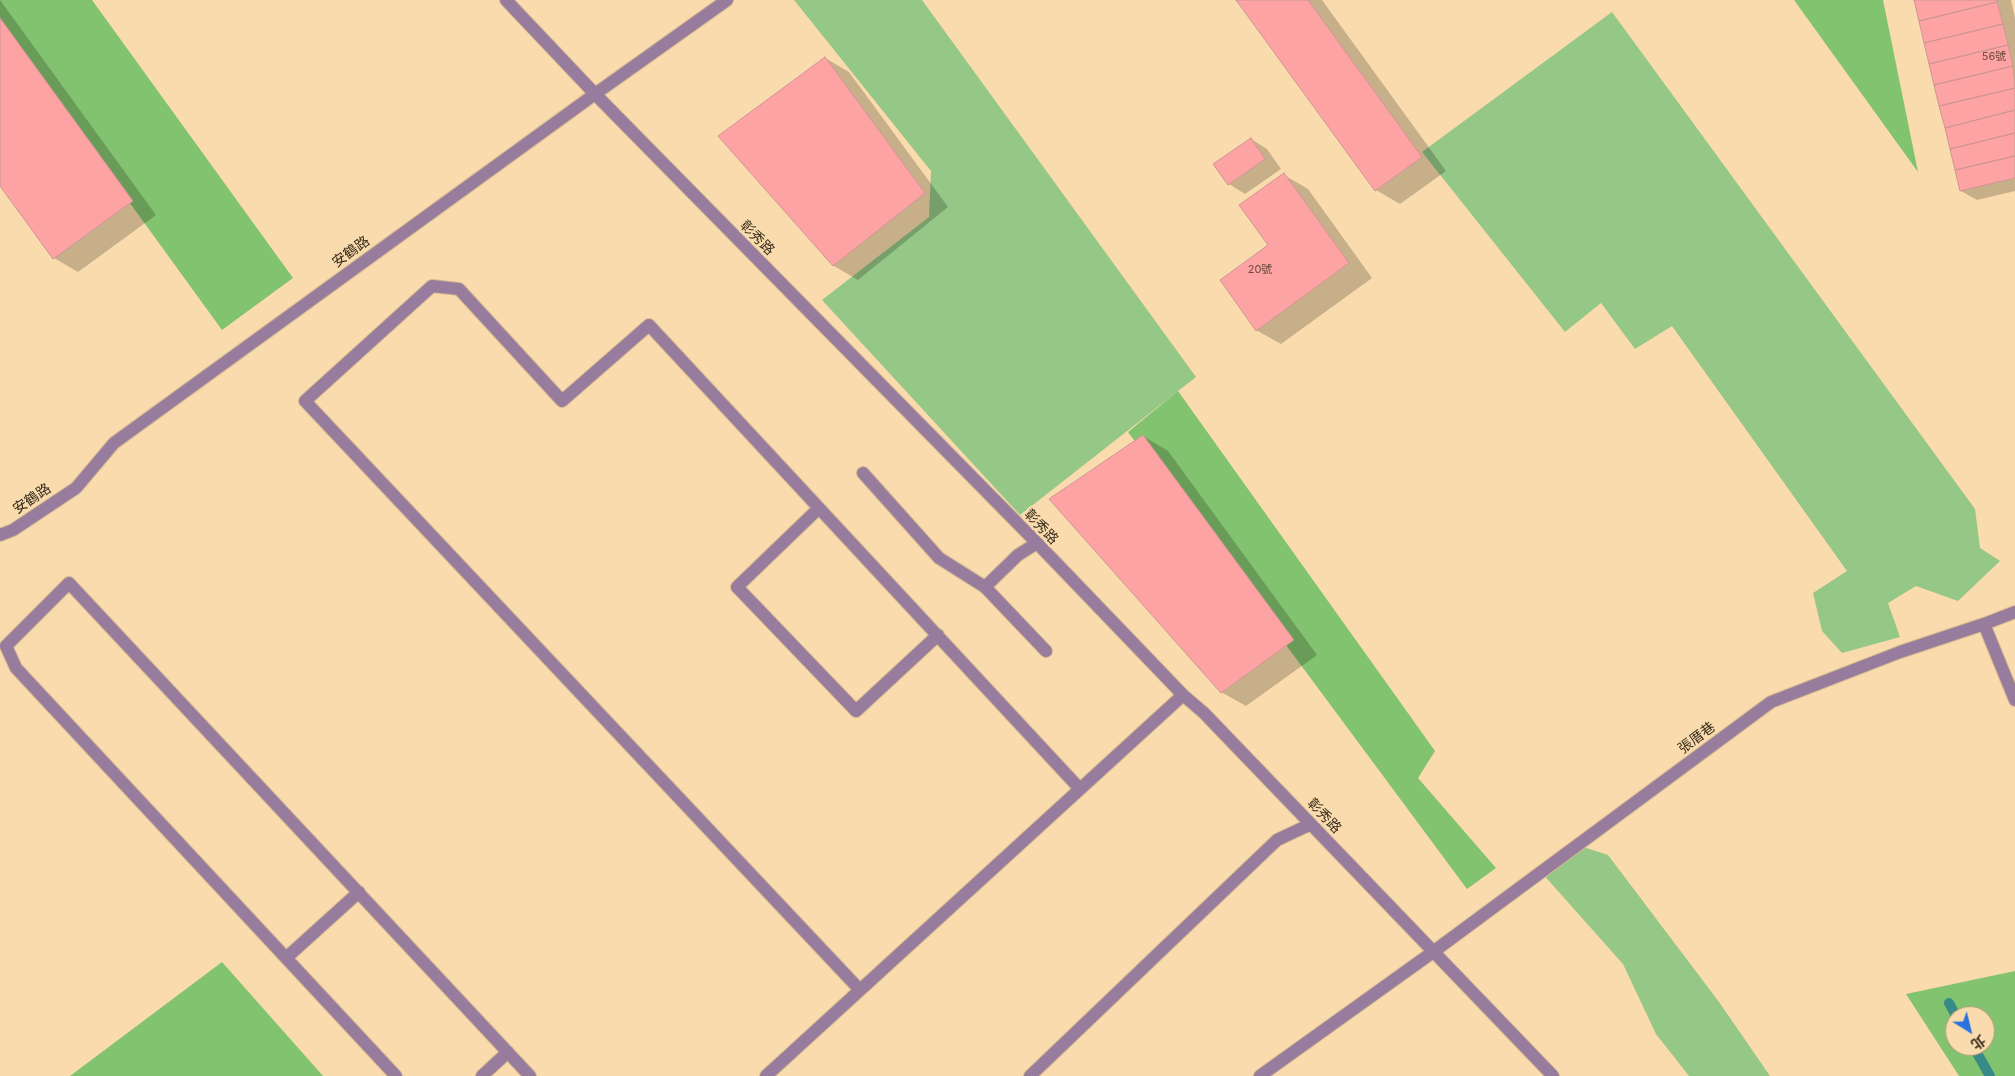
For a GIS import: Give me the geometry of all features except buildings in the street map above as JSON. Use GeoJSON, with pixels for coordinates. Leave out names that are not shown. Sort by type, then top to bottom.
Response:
{"type":"FeatureCollection","features":[{"type":"Feature","properties":{"kind":"street","name":"彰秀路"},"geometry":{"type":"LineString","coordinates":[[506,0],[595,94],[1183,695],[1204,713],[1553,1076]]}},
{"type":"Feature","properties":{"kind":"street","name":"安鶴路"},"geometry":{"type":"LineString","coordinates":[[0,535],[12,530],[76,488],[114,444],[727,0]]}},
{"type":"Feature","properties":{"kind":"street"},"geometry":{"type":"LineString","coordinates":[[860,990],[305,400],[432,286],[459,288],[562,401],[648,325],[1080,788]]}},
{"type":"Feature","properties":{"kind":"street"},"geometry":{"type":"LineString","coordinates":[[863,473],[939,558],[985,587],[1046,650]]}},
{"type":"Feature","properties":{"kind":"street"},"geometry":{"type":"LineString","coordinates":[[819,508],[737,587],[856,711],[938,635]]}},
{"type":"Feature","properties":{"kind":"street"},"geometry":{"type":"LineString","coordinates":[[985,587],[1018,555],[1037,544]]}},
{"type":"Feature","properties":{"kind":"street"},"geometry":{"type":"LineString","coordinates":[[396,1076],[16,668],[6,646],[69,583],[530,1076]]}},
{"type":"Feature","properties":{"kind":"street","name":"張厝巷"},"geometry":{"type":"LineString","coordinates":[[1260,1076],[1433,952],[1771,702],[1900,652],[2015,612]]}},
{"type":"Feature","properties":{"kind":"street"},"geometry":{"type":"LineString","coordinates":[[1984,624],[2015,700]]}},
{"type":"Feature","properties":{"kind":"street"},"geometry":{"type":"LineString","coordinates":[[766,1076],[1183,695]]}},
{"type":"Feature","properties":{"kind":"street"},"geometry":{"type":"LineString","coordinates":[[1030,1076],[1277,840],[1311,824]]}},
{"type":"Feature","properties":{"kind":"street"},"geometry":{"type":"LineString","coordinates":[[286,958],[359,892]]}},
{"type":"Feature","properties":{"kind":"street"},"geometry":{"type":"LineString","coordinates":[[482,1076],[508,1052]]}},
{"type":"Feature","properties":{"kind":"green space"},"geometry":{"type":"Polygon","coordinates":[[[0,0],[92,0],[293,278],[222,330],[0,24],[0,0]]]}},
{"type":"Feature","properties":{"kind":"green space"},"geometry":{"type":"Polygon","coordinates":[[[794,0],[922,0],[1196,377],[1020,515],[822,300],[929,217],[931,171],[794,0]]]}},
{"type":"Feature","properties":{"kind":"green space"},"geometry":{"type":"Polygon","coordinates":[[[1794,0],[1883,0],[1918,172],[1794,0]]]}},
{"type":"Feature","properties":{"kind":"green space"},"geometry":{"type":"Polygon","coordinates":[[[1612,12],[1975,509],[1980,548],[2000,561],[1958,601],[1916,586],[1888,603],[1900,637],[1842,653],[1822,631],[1813,593],[1847,571],[1672,326],[1635,349],[1601,303],[1565,332],[1422,152],[1612,12]]]}},
{"type":"Feature","properties":{"kind":"green space"},"geometry":{"type":"Polygon","coordinates":[[[1178,391],[1435,751],[1418,778],[1496,868],[1467,889],[1128,432],[1178,391]]]}},
{"type":"Feature","properties":{"kind":"green space"},"geometry":{"type":"Polygon","coordinates":[[[1580,846],[1608,855],[1719,1002],[1770,1076],[1689,1076],[1656,1034],[1623,964],[1541,872],[1580,846]]]}},
{"type":"Feature","properties":{"kind":"green space"},"geometry":{"type":"Polygon","coordinates":[[[222,962],[323,1076],[70,1076],[222,962]]]}},
{"type":"Feature","properties":{"kind":"green space"},"geometry":{"type":"Polygon","coordinates":[[[2015,971],[2015,1076],[1959,1076],[1946,1056],[1995,1056],[1995,1006],[1945,1006],[1945,1054],[1906,994],[2015,971]]]}},
{"type":"Feature","properties":{"kind":"waterway"},"geometry":{"type":"LineString","coordinates":[[1979,1056],[1990,1076]]}}]}
